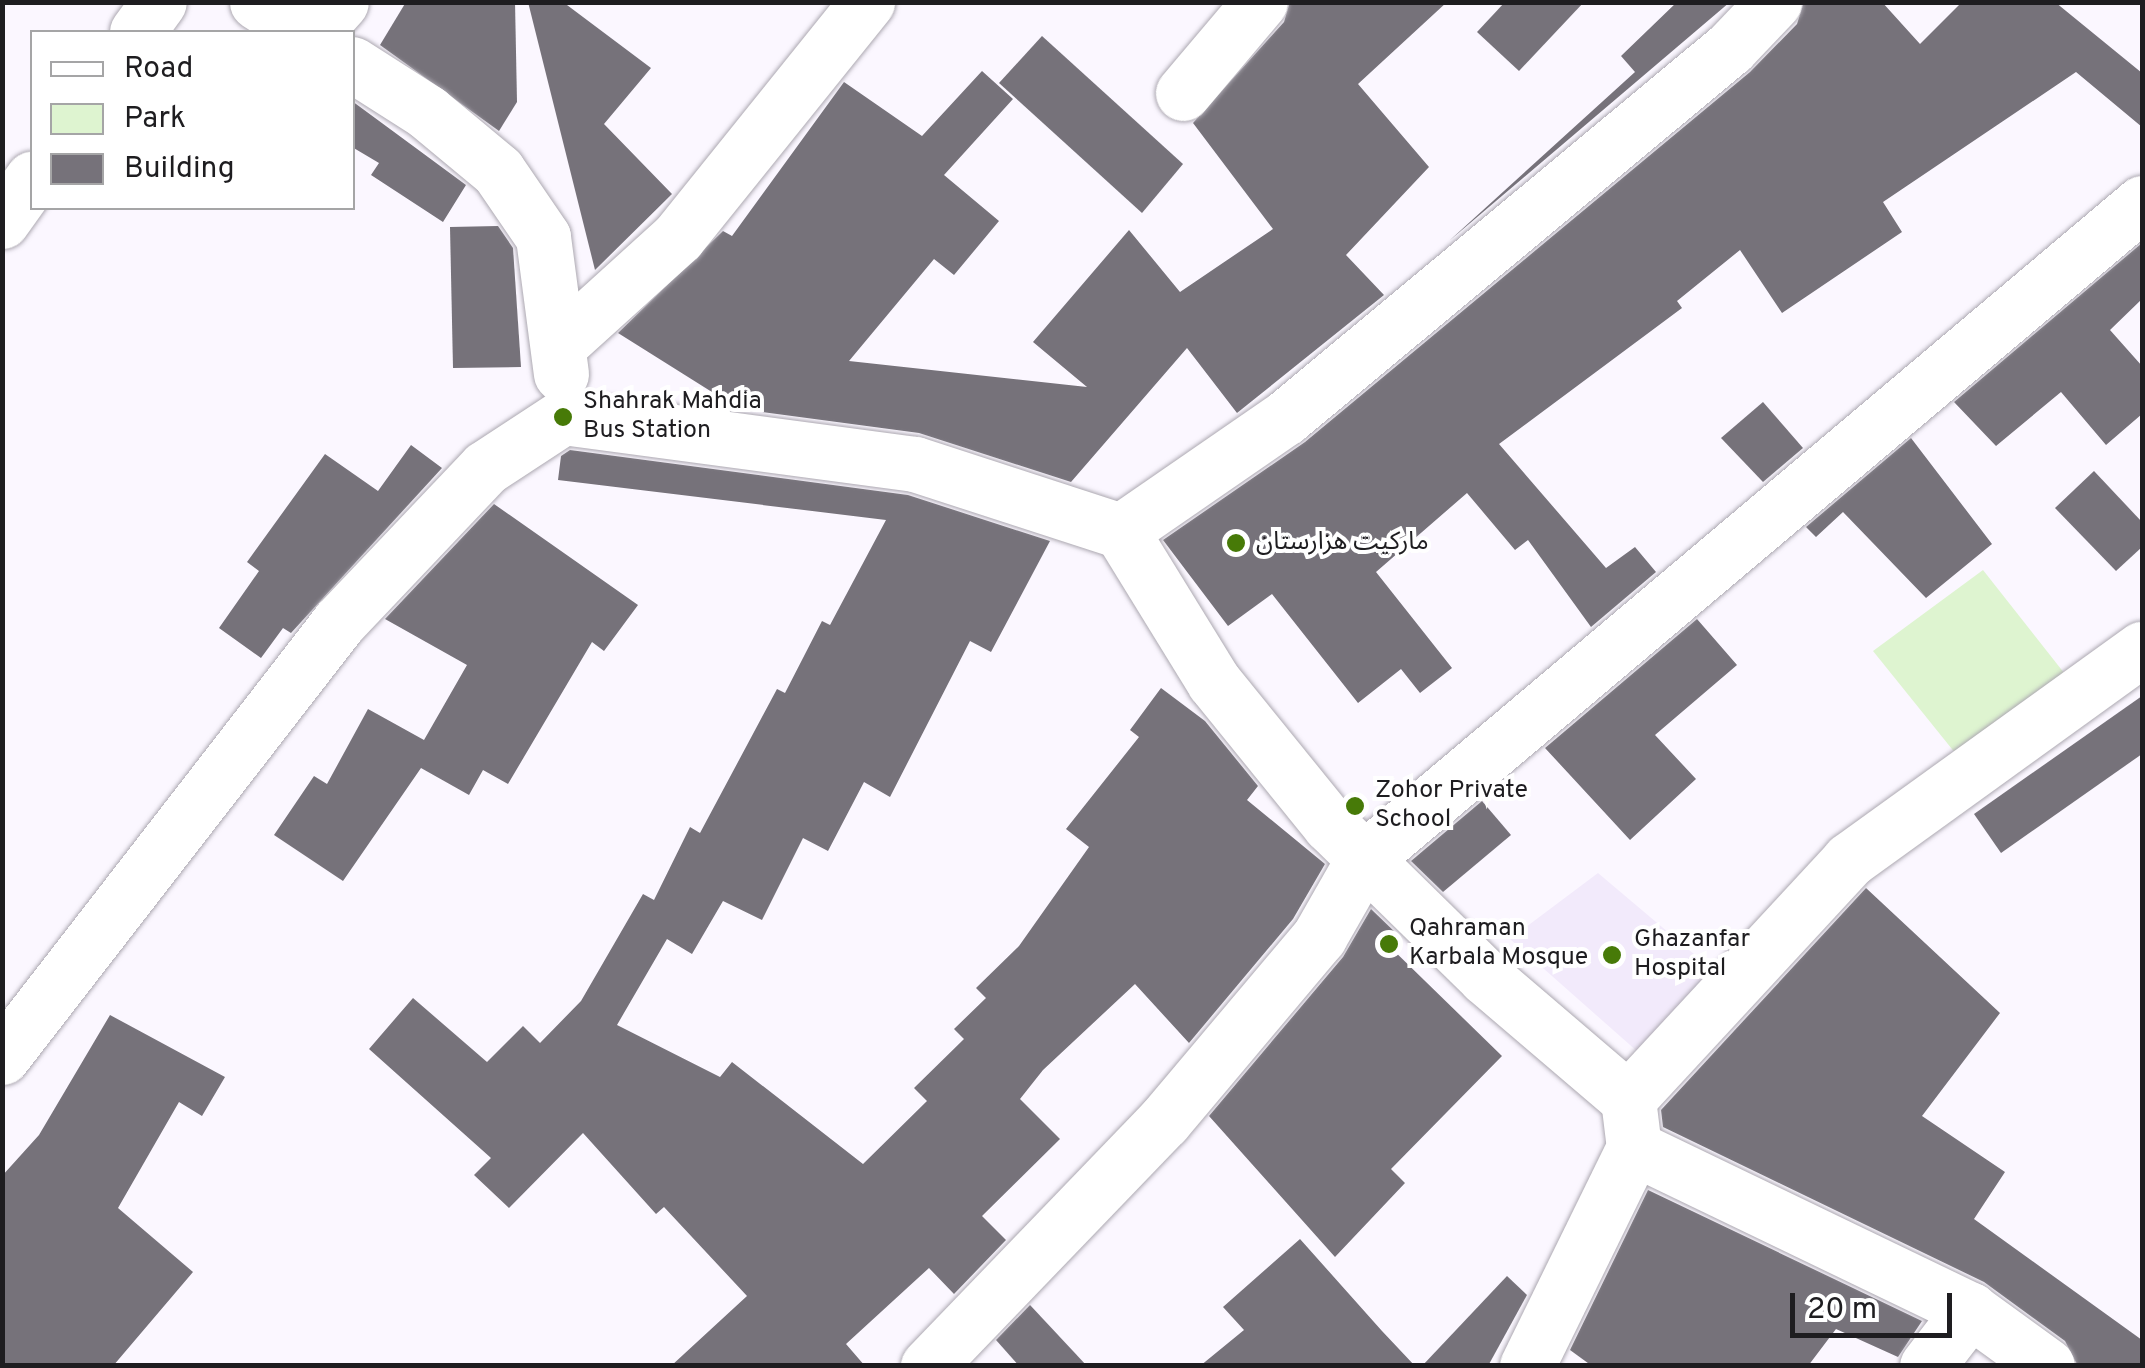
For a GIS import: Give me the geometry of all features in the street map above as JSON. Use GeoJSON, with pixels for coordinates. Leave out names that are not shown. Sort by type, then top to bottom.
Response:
{"type":"FeatureCollection","features":[{"type":"Feature","properties":{"kind":"street"},"geometry":{"type":"LineString","coordinates":[[139,30],[159,2]]}},
{"type":"Feature","properties":{"kind":"street"},"geometry":{"type":"LineString","coordinates":[[257,2],[301,30]]}},
{"type":"Feature","properties":{"kind":"street"},"geometry":{"type":"LineString","coordinates":[[316,30],[341,2]]}},
{"type":"Feature","properties":{"kind":"street"},"geometry":{"type":"LineString","coordinates":[[560,345],[678,236],[867,2]]}},
{"type":"Feature","properties":{"kind":"street"},"geometry":{"type":"LineString","coordinates":[[1183,93],[1260,2]]}},
{"type":"Feature","properties":{"kind":"street"},"geometry":{"type":"LineString","coordinates":[[1121,530],[1285,418],[1730,48],[1774,2]]}},
{"type":"Feature","properties":{"kind":"street"},"geometry":{"type":"LineString","coordinates":[[355,66],[427,112],[498,170],[543,236],[560,345],[563,416]]}},
{"type":"Feature","properties":{"kind":"street"},"geometry":{"type":"LineString","coordinates":[[2,221],[30,182]]}},
{"type":"Feature","properties":{"kind":"street"},"geometry":{"type":"LineString","coordinates":[[928,1366],[1164,1121],[1319,937],[1362,860],[2142,203]]}},
{"type":"Feature","properties":{"kind":"street"},"geometry":{"type":"LineString","coordinates":[[2,1057],[339,622],[484,468],[563,416],[914,464],[1121,530],[1214,682],[1362,860],[1631,1124],[1970,1310],[2047,1366]]}},
{"type":"Feature","properties":{"kind":"street"},"geometry":{"type":"LineString","coordinates":[[1526,1366],[1631,1124],[1850,860],[2142,648]]}},
{"type":"Feature","properties":{"kind":"street"},"geometry":{"type":"LineString","coordinates":[[1928,1366],[1970,1310]]}},
{"type":"Feature","properties":{"kind":"shaded area","name":"Ghazanfar Hospital"},"geometry":{"type":"Polygon","coordinates":[[[1598,873],[1714,971],[1638,1052],[1510,939],[1598,873]]]}},
{"type":"Feature","properties":{"kind":"green space"},"geometry":{"type":"Polygon","coordinates":[[[1983,570],[2072,683],[1964,764],[1873,651],[1983,570]]]}},
{"type":"Feature","properties":{"kind":"building"},"geometry":{"type":"Polygon","coordinates":[[[406,2],[515,2],[517,102],[499,131],[380,45],[406,2]]]}},
{"type":"Feature","properties":{"kind":"building"},"geometry":{"type":"Polygon","coordinates":[[[528,2],[563,2],[651,68],[604,124],[672,194],[595,270],[528,2]]]}},
{"type":"Feature","properties":{"kind":"building"},"geometry":{"type":"Polygon","coordinates":[[[1290,2],[1447,2],[1358,84],[1429,167],[1346,255],[1384,295],[1237,413],[1187,348],[1071,482],[919,433],[739,409],[618,333],[723,231],[732,236],[844,82],[922,136],[982,71],[1013,99],[944,175],[999,221],[954,275],[934,259],[849,361],[1087,387],[1033,342],[1129,230],[1180,292],[1273,229],[1193,123],[1284,22],[1290,2]]]}},
{"type":"Feature","properties":{"kind":"building"},"geometry":{"type":"Polygon","coordinates":[[[1505,2],[1584,2],[1519,71],[1477,32],[1505,2]]]}},
{"type":"Feature","properties":{"kind":"building"},"geometry":{"type":"Polygon","coordinates":[[[1677,2],[1730,2],[1449,241],[1635,72],[1621,56],[1677,2]]]}},
{"type":"Feature","properties":{"kind":"building"},"geometry":{"type":"Polygon","coordinates":[[[1804,2],[1882,2],[1920,44],[1962,2],[2055,2],[2142,73],[2142,127],[2076,72],[1883,202],[1902,232],[1782,313],[1740,250],[1677,301],[1682,308],[1499,444],[1606,568],[1635,547],[1656,572],[1591,627],[1528,540],[1515,550],[1467,493],[1376,572],[1452,668],[1420,693],[1401,669],[1358,703],[1272,594],[1228,626],[1163,540],[1305,442],[1750,72],[1797,24],[1804,2]]]}},
{"type":"Feature","properties":{"kind":"building"},"geometry":{"type":"Polygon","coordinates":[[[1042,36],[1183,164],[1142,213],[999,83],[1042,36]]]}},
{"type":"Feature","properties":{"kind":"building"},"geometry":{"type":"Polygon","coordinates":[[[355,103],[466,185],[443,222],[371,175],[379,163],[355,149],[355,103]]]}},
{"type":"Feature","properties":{"kind":"building"},"geometry":{"type":"Polygon","coordinates":[[[498,226],[513,248],[521,367],[453,368],[450,227],[498,226]]]}},
{"type":"Feature","properties":{"kind":"building"},"geometry":{"type":"Polygon","coordinates":[[[2142,243],[2142,299],[2110,330],[2142,366],[2142,414],[2106,445],[2061,392],[1996,446],[1954,402],[2142,243]]]}},
{"type":"Feature","properties":{"kind":"building"},"geometry":{"type":"Polygon","coordinates":[[[1763,402],[1803,448],[1763,482],[1721,438],[1763,402]]]}},
{"type":"Feature","properties":{"kind":"building"},"geometry":{"type":"Polygon","coordinates":[[[1911,438],[1992,544],[1926,598],[1843,512],[1816,537],[1806,527],[1911,438]]]}},
{"type":"Feature","properties":{"kind":"building"},"geometry":{"type":"Polygon","coordinates":[[[411,445],[442,468],[291,633],[283,628],[261,658],[219,628],[259,571],[247,562],[325,454],[378,491],[411,445]]]}},
{"type":"Feature","properties":{"kind":"building"},"geometry":{"type":"Polygon","coordinates":[[[570,450],[908,495],[1050,541],[991,652],[970,641],[890,797],[864,782],[828,851],[803,838],[762,920],[723,901],[692,954],[667,939],[617,1025],[720,1077],[732,1062],[863,1164],[927,1101],[914,1088],[964,1039],[954,1029],[986,998],[976,988],[1019,946],[1089,847],[1066,829],[1139,737],[1130,730],[1161,688],[1205,721],[1258,786],[1247,800],[1325,864],[1293,919],[1189,1043],[1135,984],[1043,1070],[1020,1099],[1060,1139],[982,1216],[1006,1240],[954,1294],[929,1268],[846,1344],[865,1366],[671,1366],[747,1296],[664,1207],[656,1214],[583,1133],[509,1208],[474,1175],[491,1158],[369,1049],[413,998],[487,1062],[523,1026],[540,1043],[581,1001],[643,894],[654,900],[690,827],[700,833],[777,689],[785,693],[822,621],[830,625],[886,520],[558,480],[561,456],[570,450]]]}},
{"type":"Feature","properties":{"kind":"building"},"geometry":{"type":"Polygon","coordinates":[[[2094,471],[2142,522],[2142,547],[2116,571],[2055,508],[2094,471]]]}},
{"type":"Feature","properties":{"kind":"building"},"geometry":{"type":"Polygon","coordinates":[[[494,504],[638,605],[604,651],[592,642],[508,784],[483,770],[469,795],[421,768],[343,881],[274,835],[314,776],[327,784],[368,709],[424,740],[467,665],[385,619],[494,504]]]}},
{"type":"Feature","properties":{"kind":"building"},"geometry":{"type":"Polygon","coordinates":[[[1697,619],[1737,665],[1655,735],[1696,779],[1630,840],[1545,748],[1697,619]]]}},
{"type":"Feature","properties":{"kind":"building"},"geometry":{"type":"Polygon","coordinates":[[[2142,696],[2142,754],[2001,853],[1974,814],[2142,696]]]}},
{"type":"Feature","properties":{"kind":"building"},"geometry":{"type":"Polygon","coordinates":[[[1482,801],[1511,835],[1443,892],[1411,861],[1482,801]]]}},
{"type":"Feature","properties":{"kind":"building"},"geometry":{"type":"Polygon","coordinates":[[[1866,888],[2000,1013],[1922,1116],[2005,1172],[1974,1219],[2142,1340],[2142,1366],[2078,1366],[2065,1341],[1984,1282],[1663,1127],[1661,1110],[1866,888]]]}},
{"type":"Feature","properties":{"kind":"building"},"geometry":{"type":"Polygon","coordinates":[[[1371,909],[1396,933],[1385,942],[1502,1056],[1391,1169],[1405,1183],[1335,1257],[1209,1116],[1343,957],[1371,909]]]}},
{"type":"Feature","properties":{"kind":"building"},"geometry":{"type":"Polygon","coordinates":[[[110,1015],[225,1077],[202,1116],[179,1102],[118,1208],[193,1272],[113,1366],[2,1366],[2,1176],[39,1135],[110,1015]]]}},
{"type":"Feature","properties":{"kind":"building"},"geometry":{"type":"Polygon","coordinates":[[[1648,1190],[1922,1321],[1898,1357],[1836,1329],[1808,1366],[1592,1366],[1570,1350],[1648,1190]]]}},
{"type":"Feature","properties":{"kind":"building"},"geometry":{"type":"Polygon","coordinates":[[[1300,1239],[1415,1366],[1200,1366],[1244,1330],[1223,1307],[1300,1239]]]}},
{"type":"Feature","properties":{"kind":"building"},"geometry":{"type":"Polygon","coordinates":[[[1507,1276],[1527,1295],[1488,1366],[1422,1366],[1507,1276]]]}},
{"type":"Feature","properties":{"kind":"building"},"geometry":{"type":"Polygon","coordinates":[[[1030,1305],[1087,1366],[1019,1366],[996,1340],[1030,1305]]]}},
{"type":"Feature","properties":{"kind":"place","name":"Shahrak Mahdia Bus Station"},"geometry":{"type":"Point","coordinates":[563,417]}},
{"type":"Feature","properties":{"kind":"place","name":"مارکیت هزارستان"},"geometry":{"type":"Point","coordinates":[1236,543]}},
{"type":"Feature","properties":{"kind":"place","name":"Zohor Private School"},"geometry":{"type":"Point","coordinates":[1355,806]}},
{"type":"Feature","properties":{"kind":"place","name":"Qahraman Karbala Mosque"},"geometry":{"type":"Point","coordinates":[1389,944]}},
{"type":"Feature","properties":{"kind":"place","name":"Ghazanfar Hospital"},"geometry":{"type":"Point","coordinates":[1612,955]}}]}
